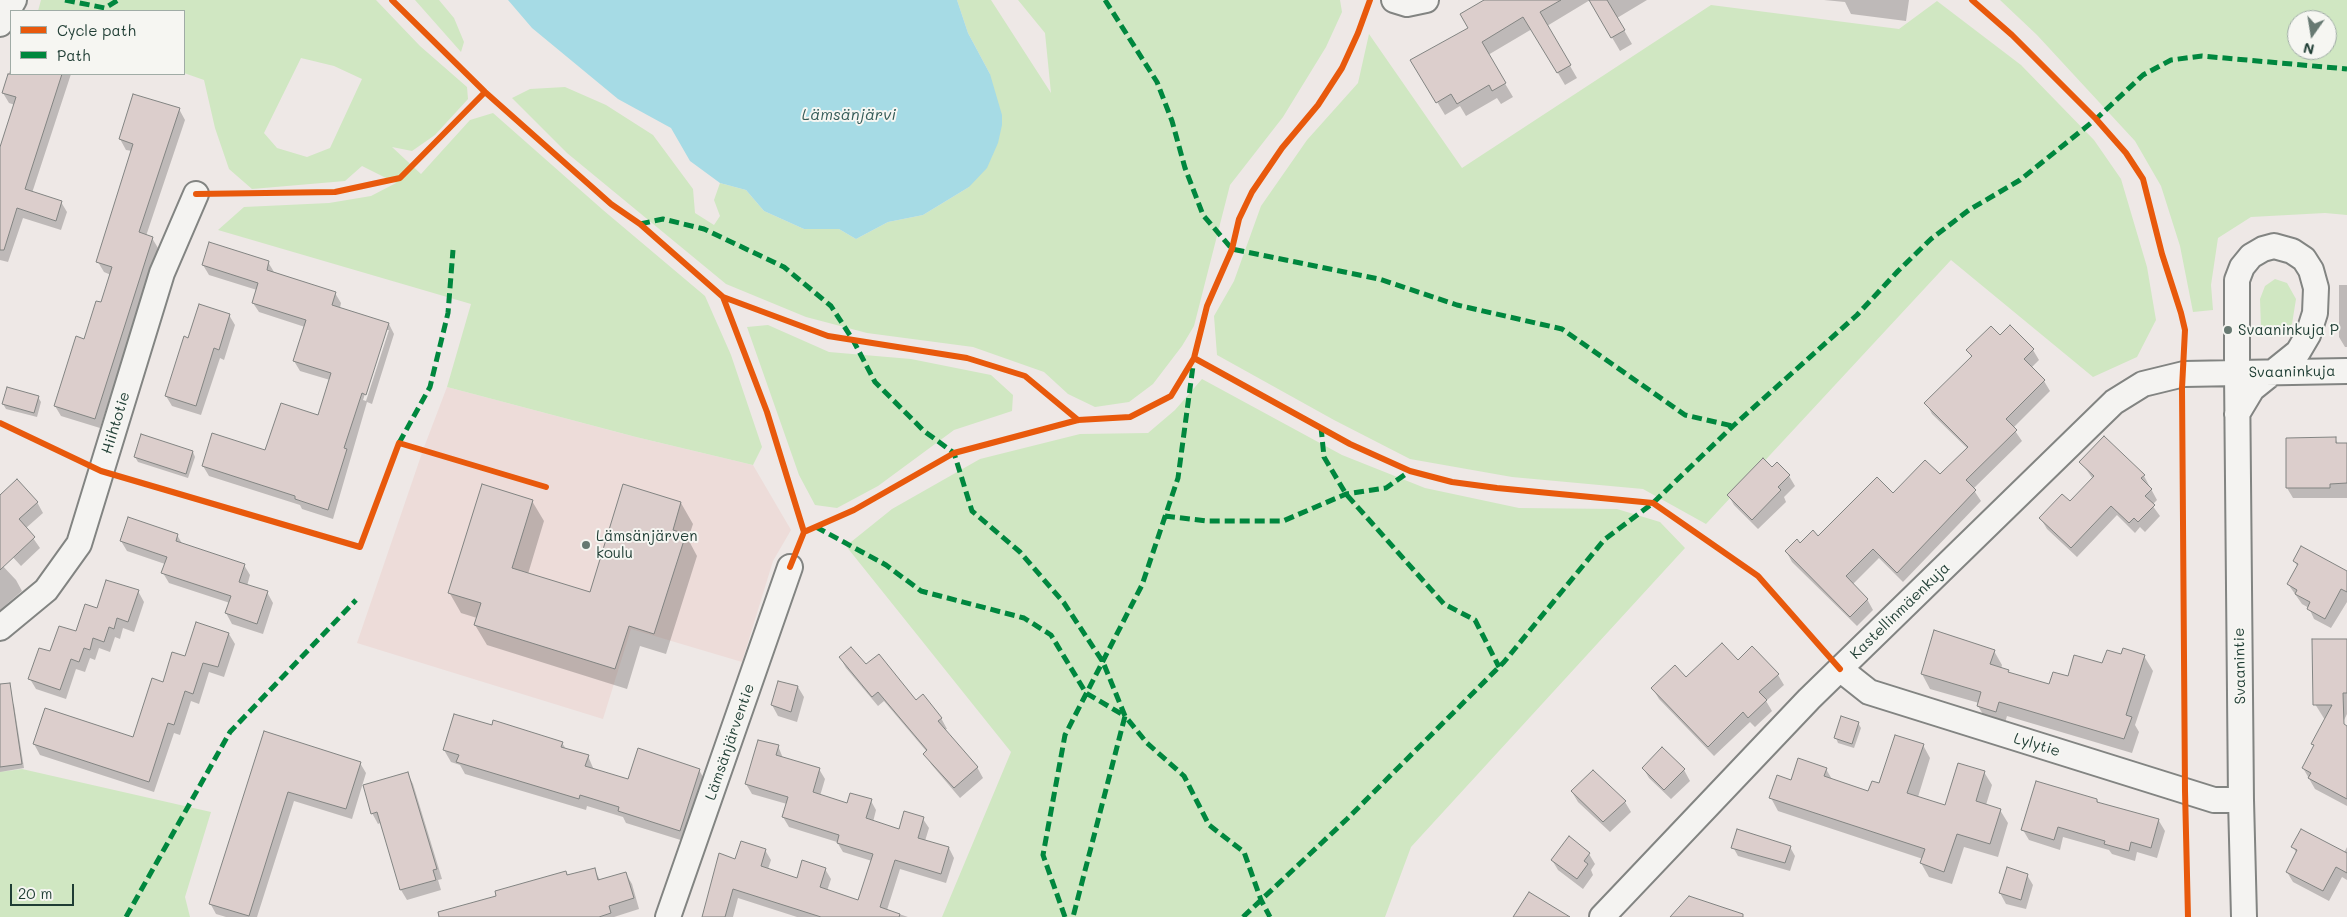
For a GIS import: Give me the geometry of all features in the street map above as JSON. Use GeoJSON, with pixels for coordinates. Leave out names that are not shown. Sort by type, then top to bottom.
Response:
{"type":"FeatureCollection","features":[{"type":"Feature","properties":{"kind":"street"},"geometry":{"type":"LineString","coordinates":[[0,24],[14,0]]}},
{"type":"Feature","properties":{"kind":"street"},"geometry":{"type":"LineString","coordinates":[[1394,0],[1407,4],[1426,0]]}},
{"type":"Feature","properties":{"kind":"street","name":"Hiihtotie"},"geometry":{"type":"LineString","coordinates":[[0,628],[46,590],[79,544],[162,273],[196,194]]}},
{"type":"Feature","properties":{"kind":"street","name":"Svaanintie"},"geometry":{"type":"LineString","coordinates":[[2237,414],[2252,389],[2298,352],[2308,335],[2315,313],[2316,288],[2311,270],[2304,259],[2292,251],[2274,246],[2262,249],[2251,256],[2242,267],[2237,280],[2237,414],[2241,800],[2244,917]]}},
{"type":"Feature","properties":{"kind":"street","name":"Svaaninkuja"},"geometry":{"type":"LineString","coordinates":[[2237,373],[2347,371]]}},
{"type":"Feature","properties":{"kind":"street","name":"Kastellinmäenkuja"},"geometry":{"type":"LineString","coordinates":[[1602,917],[1769,740],[2114,402],[2143,384],[2184,374],[2237,373]]}},
{"type":"Feature","properties":{"kind":"street","name":"Lämsänjärventie"},"geometry":{"type":"LineString","coordinates":[[668,917],[790,567]]}},
{"type":"Feature","properties":{"kind":"street","name":"Lylytie"},"geometry":{"type":"LineString","coordinates":[[1840,669],[1868,692],[2214,800],[2241,800]]}},
{"type":"Feature","properties":{"kind":"shaded area","name":"Lämsänjärven koulu"},"geometry":{"type":"Polygon","coordinates":[[[447,387],[636,437],[753,465],[791,530],[773,561],[742,662],[631,629],[603,719],[357,643],[423,450],[447,387]]]}},
{"type":"Feature","properties":{"kind":"green space"},"geometry":{"type":"Polygon","coordinates":[[[41,0],[376,0],[420,46],[467,87],[468,99],[435,135],[412,151],[392,147],[421,174],[470,120],[493,113],[603,210],[705,296],[731,355],[762,447],[753,465],[636,437],[447,387],[471,304],[218,230],[244,207],[329,203],[371,196],[396,183],[362,166],[345,181],[252,189],[229,169],[215,128],[204,80],[185,73],[185,10],[38,10],[41,0]],[[301,58],[264,133],[277,148],[307,157],[330,148],[362,79],[334,66],[301,58]]]}},
{"type":"Feature","properties":{"kind":"green space"},"geometry":{"type":"Polygon","coordinates":[[[415,0],[439,0],[454,18],[464,42],[461,52],[415,0]]]}},
{"type":"Feature","properties":{"kind":"green space"},"geometry":{"type":"Polygon","coordinates":[[[957,0],[991,0],[1051,93],[1045,33],[1018,0],[1340,0],[1342,12],[1326,47],[1283,117],[1230,185],[1194,326],[1182,346],[1153,384],[1129,402],[1095,407],[1068,394],[1044,372],[973,347],[867,333],[806,317],[726,284],[567,153],[512,98],[530,89],[565,87],[606,105],[653,135],[693,189],[695,213],[714,225],[720,216],[714,200],[720,183],[746,190],[764,211],[804,229],[839,229],[856,239],[888,222],[923,215],[969,187],[990,74],[968,33],[957,0]]]}},
{"type":"Feature","properties":{"kind":"green space"},"geometry":{"type":"Polygon","coordinates":[[[2000,0],[2347,0],[2347,215],[2325,213],[2251,217],[2218,238],[2211,285],[2213,310],[2193,312],[2180,246],[2161,186],[2135,141],[2037,35],[2000,0]]]}},
{"type":"Feature","properties":{"kind":"green space"},"geometry":{"type":"Polygon","coordinates":[[[1937,1],[2021,65],[2094,140],[2121,179],[2147,267],[2156,320],[2137,357],[2093,377],[1951,260],[1706,524],[1643,489],[1512,477],[1410,459],[1334,420],[1217,355],[1214,316],[1234,281],[1261,206],[1307,140],[1358,83],[1369,34],[1462,168],[1711,5],[1899,29],[1937,1]]]}},
{"type":"Feature","properties":{"kind":"green space"},"geometry":{"type":"Polygon","coordinates":[[[2275,279],[2287,283],[2296,299],[2292,324],[2277,335],[2261,328],[2260,299],[2265,286],[2275,279]]]}},
{"type":"Feature","properties":{"kind":"green space"},"geometry":{"type":"Polygon","coordinates":[[[768,325],[829,352],[911,359],[991,375],[1013,395],[1012,411],[954,430],[878,486],[837,508],[815,505],[799,475],[747,327],[768,325]]]}},
{"type":"Feature","properties":{"kind":"green space"},"geometry":{"type":"Polygon","coordinates":[[[1202,379],[1342,455],[1425,488],[1519,508],[1617,509],[1660,522],[1685,548],[1411,847],[1385,917],[942,917],[1011,752],[846,546],[892,509],[980,459],[1080,434],[1148,433],[1175,410],[1202,379]]]}},
{"type":"Feature","properties":{"kind":"green space"},"geometry":{"type":"Polygon","coordinates":[[[22,769],[211,812],[185,897],[190,917],[0,917],[0,772],[22,769]]]}},
{"type":"Feature","properties":{"kind":"water","name":"Lämsänjärvi"},"geometry":{"type":"Polygon","coordinates":[[[508,0],[957,0],[968,33],[990,74],[1002,115],[998,143],[987,168],[969,187],[923,215],[888,222],[856,239],[839,229],[804,229],[764,211],[746,190],[720,183],[690,161],[671,128],[618,99],[532,28],[508,0]]]}},
{"type":"Feature","properties":{"kind":"building"},"geometry":{"type":"Polygon","coordinates":[[[1484,0],[1561,0],[1540,12],[1571,65],[1557,73],[1523,17],[1482,42],[1506,83],[1492,91],[1489,85],[1457,104],[1451,94],[1436,103],[1410,60],[1468,28],[1460,14],[1484,0]]]}},
{"type":"Feature","properties":{"kind":"building"},"geometry":{"type":"Polygon","coordinates":[[[1589,0],[1607,0],[1625,30],[1611,38],[1589,0]]]}},
{"type":"Feature","properties":{"kind":"building"},"geometry":{"type":"Polygon","coordinates":[[[8,74],[62,75],[25,189],[62,201],[56,221],[17,208],[4,250],[0,250],[0,147],[16,97],[2,93],[8,74]]]}},
{"type":"Feature","properties":{"kind":"building"},"geometry":{"type":"Polygon","coordinates":[[[133,94],[180,108],[139,232],[153,237],[95,419],[54,406],[76,336],[84,339],[96,301],[101,302],[112,267],[96,262],[133,144],[119,139],[133,94]]]}},
{"type":"Feature","properties":{"kind":"building"},"geometry":{"type":"Polygon","coordinates":[[[209,242],[269,261],[267,270],[336,292],[332,305],[389,323],[366,395],[362,393],[344,448],[347,449],[328,510],[295,499],[295,496],[202,466],[212,433],[265,450],[281,403],[318,415],[331,373],[293,361],[306,320],[252,303],[258,283],[202,265],[209,242]]]}},
{"type":"Feature","properties":{"kind":"building"},"geometry":{"type":"Polygon","coordinates":[[[199,304],[230,314],[219,350],[214,348],[196,406],[165,396],[184,336],[188,338],[199,304]]]}},
{"type":"Feature","properties":{"kind":"building"},"geometry":{"type":"Polygon","coordinates":[[[2010,325],[2034,349],[2024,359],[2045,380],[2006,419],[2017,430],[1966,480],[1976,490],[1897,573],[1873,549],[1846,576],[1868,599],[1850,617],[1785,551],[1797,539],[1800,543],[1813,530],[1818,536],[1877,477],[1893,493],[1925,460],[1940,474],[1968,447],[1924,403],[1972,356],[1966,350],[1991,326],[2000,335],[2010,325]]]}},
{"type":"Feature","properties":{"kind":"building"},"geometry":{"type":"Polygon","coordinates":[[[7,387],[39,396],[34,413],[2,404],[7,387]]]}},
{"type":"Feature","properties":{"kind":"building"},"geometry":{"type":"Polygon","coordinates":[[[141,434],[193,451],[186,474],[134,457],[141,434]]]}},
{"type":"Feature","properties":{"kind":"building"},"geometry":{"type":"Polygon","coordinates":[[[2104,436],[2145,475],[2141,478],[2152,489],[2145,496],[2155,505],[2138,522],[2134,518],[2129,523],[2111,506],[2071,548],[2039,518],[2062,494],[2070,501],[2094,476],[2079,462],[2104,436]]]}},
{"type":"Feature","properties":{"kind":"building"},"geometry":{"type":"Polygon","coordinates":[[[2336,437],[2336,443],[2347,443],[2347,483],[2330,484],[2330,488],[2286,488],[2286,438],[2336,437]]]}},
{"type":"Feature","properties":{"kind":"building"},"geometry":{"type":"Polygon","coordinates":[[[1763,458],[1772,467],[1777,462],[1790,475],[1778,487],[1781,490],[1752,520],[1727,495],[1763,458]]]}},
{"type":"Feature","properties":{"kind":"building"},"geometry":{"type":"Polygon","coordinates":[[[17,479],[38,502],[19,519],[35,537],[0,570],[0,495],[17,479]]]}},
{"type":"Feature","properties":{"kind":"building","name":"Lämsänjärven koulu"},"geometry":{"type":"Polygon","coordinates":[[[482,484],[533,500],[512,568],[590,592],[623,484],[681,502],[673,530],[686,534],[654,634],[629,626],[615,669],[474,625],[481,603],[448,593],[482,484]]]}},
{"type":"Feature","properties":{"kind":"building"},"geometry":{"type":"Polygon","coordinates":[[[128,517],[178,534],[176,541],[245,564],[239,582],[268,591],[257,624],[225,613],[231,596],[161,573],[167,557],[120,541],[128,517]]]}},
{"type":"Feature","properties":{"kind":"building"},"geometry":{"type":"Polygon","coordinates":[[[2301,546],[2347,571],[2347,592],[2341,589],[2325,619],[2307,609],[2310,602],[2295,594],[2297,590],[2287,584],[2298,564],[2293,561],[2301,546]]]}},
{"type":"Feature","properties":{"kind":"building"},"geometry":{"type":"Polygon","coordinates":[[[106,580],[139,590],[128,622],[117,618],[114,629],[109,627],[104,642],[93,638],[90,650],[84,648],[79,662],[71,659],[60,690],[28,679],[39,648],[50,651],[59,626],[76,631],[85,604],[97,608],[106,580]]]}},
{"type":"Feature","properties":{"kind":"building"},"geometry":{"type":"Polygon","coordinates":[[[196,622],[229,633],[218,667],[203,663],[193,694],[185,691],[174,725],[168,723],[149,782],[33,744],[45,708],[133,737],[152,678],[163,682],[172,652],[185,656],[196,622]]]}},
{"type":"Feature","properties":{"kind":"building"},"geometry":{"type":"Polygon","coordinates":[[[1934,630],[1995,650],[1990,664],[2009,670],[2008,672],[2049,684],[2053,672],[2068,676],[2074,655],[2102,663],[2107,650],[2121,654],[2123,648],[2145,655],[2126,715],[2132,717],[2124,739],[1999,702],[1996,712],[1977,706],[1981,692],[1921,674],[1934,630]]]}},
{"type":"Feature","properties":{"kind":"building"},"geometry":{"type":"Polygon","coordinates":[[[2312,639],[2347,639],[2347,693],[2343,693],[2344,724],[2347,726],[2347,799],[2308,778],[2311,773],[2302,768],[2314,745],[2311,744],[2332,705],[2313,705],[2312,639]]]}},
{"type":"Feature","properties":{"kind":"building"},"geometry":{"type":"Polygon","coordinates":[[[1722,643],[1738,660],[1752,646],[1779,674],[1759,692],[1767,700],[1748,718],[1743,712],[1708,747],[1651,688],[1675,665],[1686,677],[1722,643]]]}},
{"type":"Feature","properties":{"kind":"building"},"geometry":{"type":"Polygon","coordinates":[[[851,647],[866,664],[879,654],[916,700],[923,694],[942,718],[938,721],[978,767],[954,788],[923,754],[927,750],[878,692],[872,697],[839,657],[851,647]]]}},
{"type":"Feature","properties":{"kind":"building"},"geometry":{"type":"Polygon","coordinates":[[[778,681],[798,686],[791,712],[771,705],[778,681]]]}},
{"type":"Feature","properties":{"kind":"building"},"geometry":{"type":"Polygon","coordinates":[[[10,683],[22,764],[0,767],[0,684],[10,683]]]}},
{"type":"Feature","properties":{"kind":"building"},"geometry":{"type":"Polygon","coordinates":[[[454,714],[492,725],[493,720],[563,742],[561,747],[589,755],[585,766],[628,779],[638,748],[700,769],[680,831],[618,811],[619,807],[580,795],[579,799],[456,762],[459,755],[443,750],[454,714]]]}},
{"type":"Feature","properties":{"kind":"building"},"geometry":{"type":"Polygon","coordinates":[[[1841,716],[1859,722],[1852,744],[1834,738],[1841,716]]]}},
{"type":"Feature","properties":{"kind":"building"},"geometry":{"type":"Polygon","coordinates":[[[264,731],[361,762],[346,809],[288,792],[249,916],[209,904],[264,731]]]}},
{"type":"Feature","properties":{"kind":"building"},"geometry":{"type":"Polygon","coordinates":[[[1895,735],[1924,744],[1907,793],[1945,805],[1958,763],[1985,771],[1976,801],[2001,809],[1990,844],[1957,834],[1944,872],[1920,863],[1925,849],[1769,798],[1777,775],[1791,780],[1798,758],[1827,768],[1824,776],[1868,791],[1872,781],[1879,783],[1895,735]]]}},
{"type":"Feature","properties":{"kind":"building"},"geometry":{"type":"Polygon","coordinates":[[[758,740],[779,745],[776,755],[820,768],[813,792],[847,803],[850,793],[872,799],[866,818],[899,829],[904,811],[924,817],[918,838],[949,847],[941,874],[895,860],[880,907],[900,914],[899,917],[821,917],[733,889],[725,917],[702,917],[719,853],[735,859],[741,841],[766,849],[761,866],[797,878],[802,860],[826,868],[820,887],[858,900],[873,854],[837,843],[839,835],[782,817],[788,797],[745,784],[758,740]]]}},
{"type":"Feature","properties":{"kind":"building"},"geometry":{"type":"Polygon","coordinates":[[[1662,747],[1685,769],[1664,790],[1642,768],[1662,747]]]}},
{"type":"Feature","properties":{"kind":"building"},"geometry":{"type":"Polygon","coordinates":[[[1593,770],[1626,801],[1603,822],[1571,791],[1593,770]]]}},
{"type":"Feature","properties":{"kind":"building"},"geometry":{"type":"Polygon","coordinates":[[[408,772],[437,869],[433,870],[436,880],[400,890],[377,812],[371,814],[363,785],[408,772]]]}},
{"type":"Feature","properties":{"kind":"building"},"geometry":{"type":"Polygon","coordinates":[[[2036,781],[2097,799],[2097,802],[2159,819],[2151,848],[2131,842],[2129,851],[2104,844],[2105,841],[2058,827],[2054,840],[2021,830],[2036,781]]]}},
{"type":"Feature","properties":{"kind":"building"},"geometry":{"type":"Polygon","coordinates":[[[1737,829],[1791,846],[1785,863],[1731,848],[1737,829]]]}},
{"type":"Feature","properties":{"kind":"building"},"geometry":{"type":"Polygon","coordinates":[[[2301,829],[2347,853],[2347,873],[2336,867],[2323,891],[2286,872],[2297,850],[2291,847],[2301,829]]]}},
{"type":"Feature","properties":{"kind":"building"},"geometry":{"type":"Polygon","coordinates":[[[1569,836],[1590,853],[1584,861],[1588,864],[1577,879],[1551,860],[1569,836]]]}},
{"type":"Feature","properties":{"kind":"building"},"geometry":{"type":"Polygon","coordinates":[[[2007,867],[2028,874],[2021,900],[1999,893],[2007,867]]]}},
{"type":"Feature","properties":{"kind":"building"},"geometry":{"type":"Polygon","coordinates":[[[595,868],[598,880],[626,872],[634,898],[609,906],[611,913],[599,917],[439,917],[438,912],[496,896],[495,891],[566,871],[567,875],[595,868]]]}},
{"type":"Feature","properties":{"kind":"building"},"geometry":{"type":"Polygon","coordinates":[[[1529,892],[1570,917],[1513,917],[1529,892]]]}},
{"type":"Feature","properties":{"kind":"building"},"geometry":{"type":"Polygon","coordinates":[[[1689,896],[1743,914],[1743,917],[1670,917],[1689,896]]]}},
{"type":"Feature","properties":{"kind":"marked path"},"geometry":{"type":"LineString","coordinates":[[65,0],[105,8],[118,0]]}},
{"type":"Feature","properties":{"kind":"marked path"},"geometry":{"type":"LineString","coordinates":[[1105,0],[1157,82],[1172,121],[1185,168],[1203,215],[1232,249],[1379,279],[1457,305],[1562,329],[1685,415],[1733,426]]}},
{"type":"Feature","properties":{"kind":"marked path"},"geometry":{"type":"LineString","coordinates":[[1243,917],[1347,819],[1504,662],[1604,540],[1653,503],[1733,426],[1857,315],[1931,239],[1969,210],[2020,180],[2096,119],[2143,75],[2171,60],[2202,56],[2347,69]]}},
{"type":"Feature","properties":{"kind":"marked path"},"geometry":{"type":"LineString","coordinates":[[640,224],[663,219],[704,229],[784,267],[831,306],[853,340],[875,382],[924,431],[954,453],[972,511],[1020,552],[1064,603],[1103,662],[1125,716],[1147,743],[1184,776],[1209,825],[1244,852],[1261,900],[1270,917]]}},
{"type":"Feature","properties":{"kind":"marked path"},"geometry":{"type":"LineString","coordinates":[[399,443],[430,387],[448,313],[453,250]]}},
{"type":"Feature","properties":{"kind":"marked path"},"geometry":{"type":"LineString","coordinates":[[1065,917],[1043,855],[1065,735],[1142,585],[1178,478],[1193,366]]}},
{"type":"Feature","properties":{"kind":"marked path"},"geometry":{"type":"LineString","coordinates":[[1321,427],[1324,457],[1346,494],[1444,604],[1475,620],[1499,667]]}},
{"type":"Feature","properties":{"kind":"marked path"},"geometry":{"type":"LineString","coordinates":[[1165,516],[1207,521],[1283,521],[1346,494],[1386,488],[1410,471]]}},
{"type":"Feature","properties":{"kind":"marked path"},"geometry":{"type":"LineString","coordinates":[[816,527],[886,565],[921,591],[1024,618],[1051,635],[1086,693],[1125,716],[1073,917]]}},
{"type":"Feature","properties":{"kind":"marked path"},"geometry":{"type":"LineString","coordinates":[[126,917],[230,732],[356,600]]}},
{"type":"Feature","properties":{"kind":"cycle path"},"geometry":{"type":"LineString","coordinates":[[392,0],[485,92],[611,204],[640,224],[723,297],[767,412],[804,532],[790,567]]}},
{"type":"Feature","properties":{"kind":"cycle path"},"geometry":{"type":"LineString","coordinates":[[1194,358],[1207,306],[1232,249],[1239,219],[1252,192],[1282,148],[1318,105],[1342,68],[1370,0]]}},
{"type":"Feature","properties":{"kind":"cycle path"},"geometry":{"type":"LineString","coordinates":[[1972,0],[2012,35],[2096,119],[2126,153],[2143,179],[2162,254],[2181,313],[2185,330],[2182,388],[2185,791],[2188,917]]}},
{"type":"Feature","properties":{"kind":"cycle path"},"geometry":{"type":"LineString","coordinates":[[196,194],[335,192],[400,178],[485,92]]}},
{"type":"Feature","properties":{"kind":"cycle path"},"geometry":{"type":"LineString","coordinates":[[723,297],[828,336],[967,358],[1025,376],[1078,420]]}},
{"type":"Feature","properties":{"kind":"cycle path"},"geometry":{"type":"LineString","coordinates":[[804,532],[854,510],[954,453],[1078,420],[1130,417],[1171,396],[1194,358],[1350,444],[1410,471],[1452,482],[1497,488],[1653,503],[1758,576],[1840,669]]}},
{"type":"Feature","properties":{"kind":"cycle path"},"geometry":{"type":"LineString","coordinates":[[0,423],[101,471],[360,547],[399,443],[546,487]]}},
{"type":"Feature","properties":{"kind":"place","name":"Svaaninkuja P"},"geometry":{"type":"Point","coordinates":[2228,330]}},
{"type":"Feature","properties":{"kind":"place","name":"Lämsänjärven koulu"},"geometry":{"type":"Point","coordinates":[586,545]}}]}
